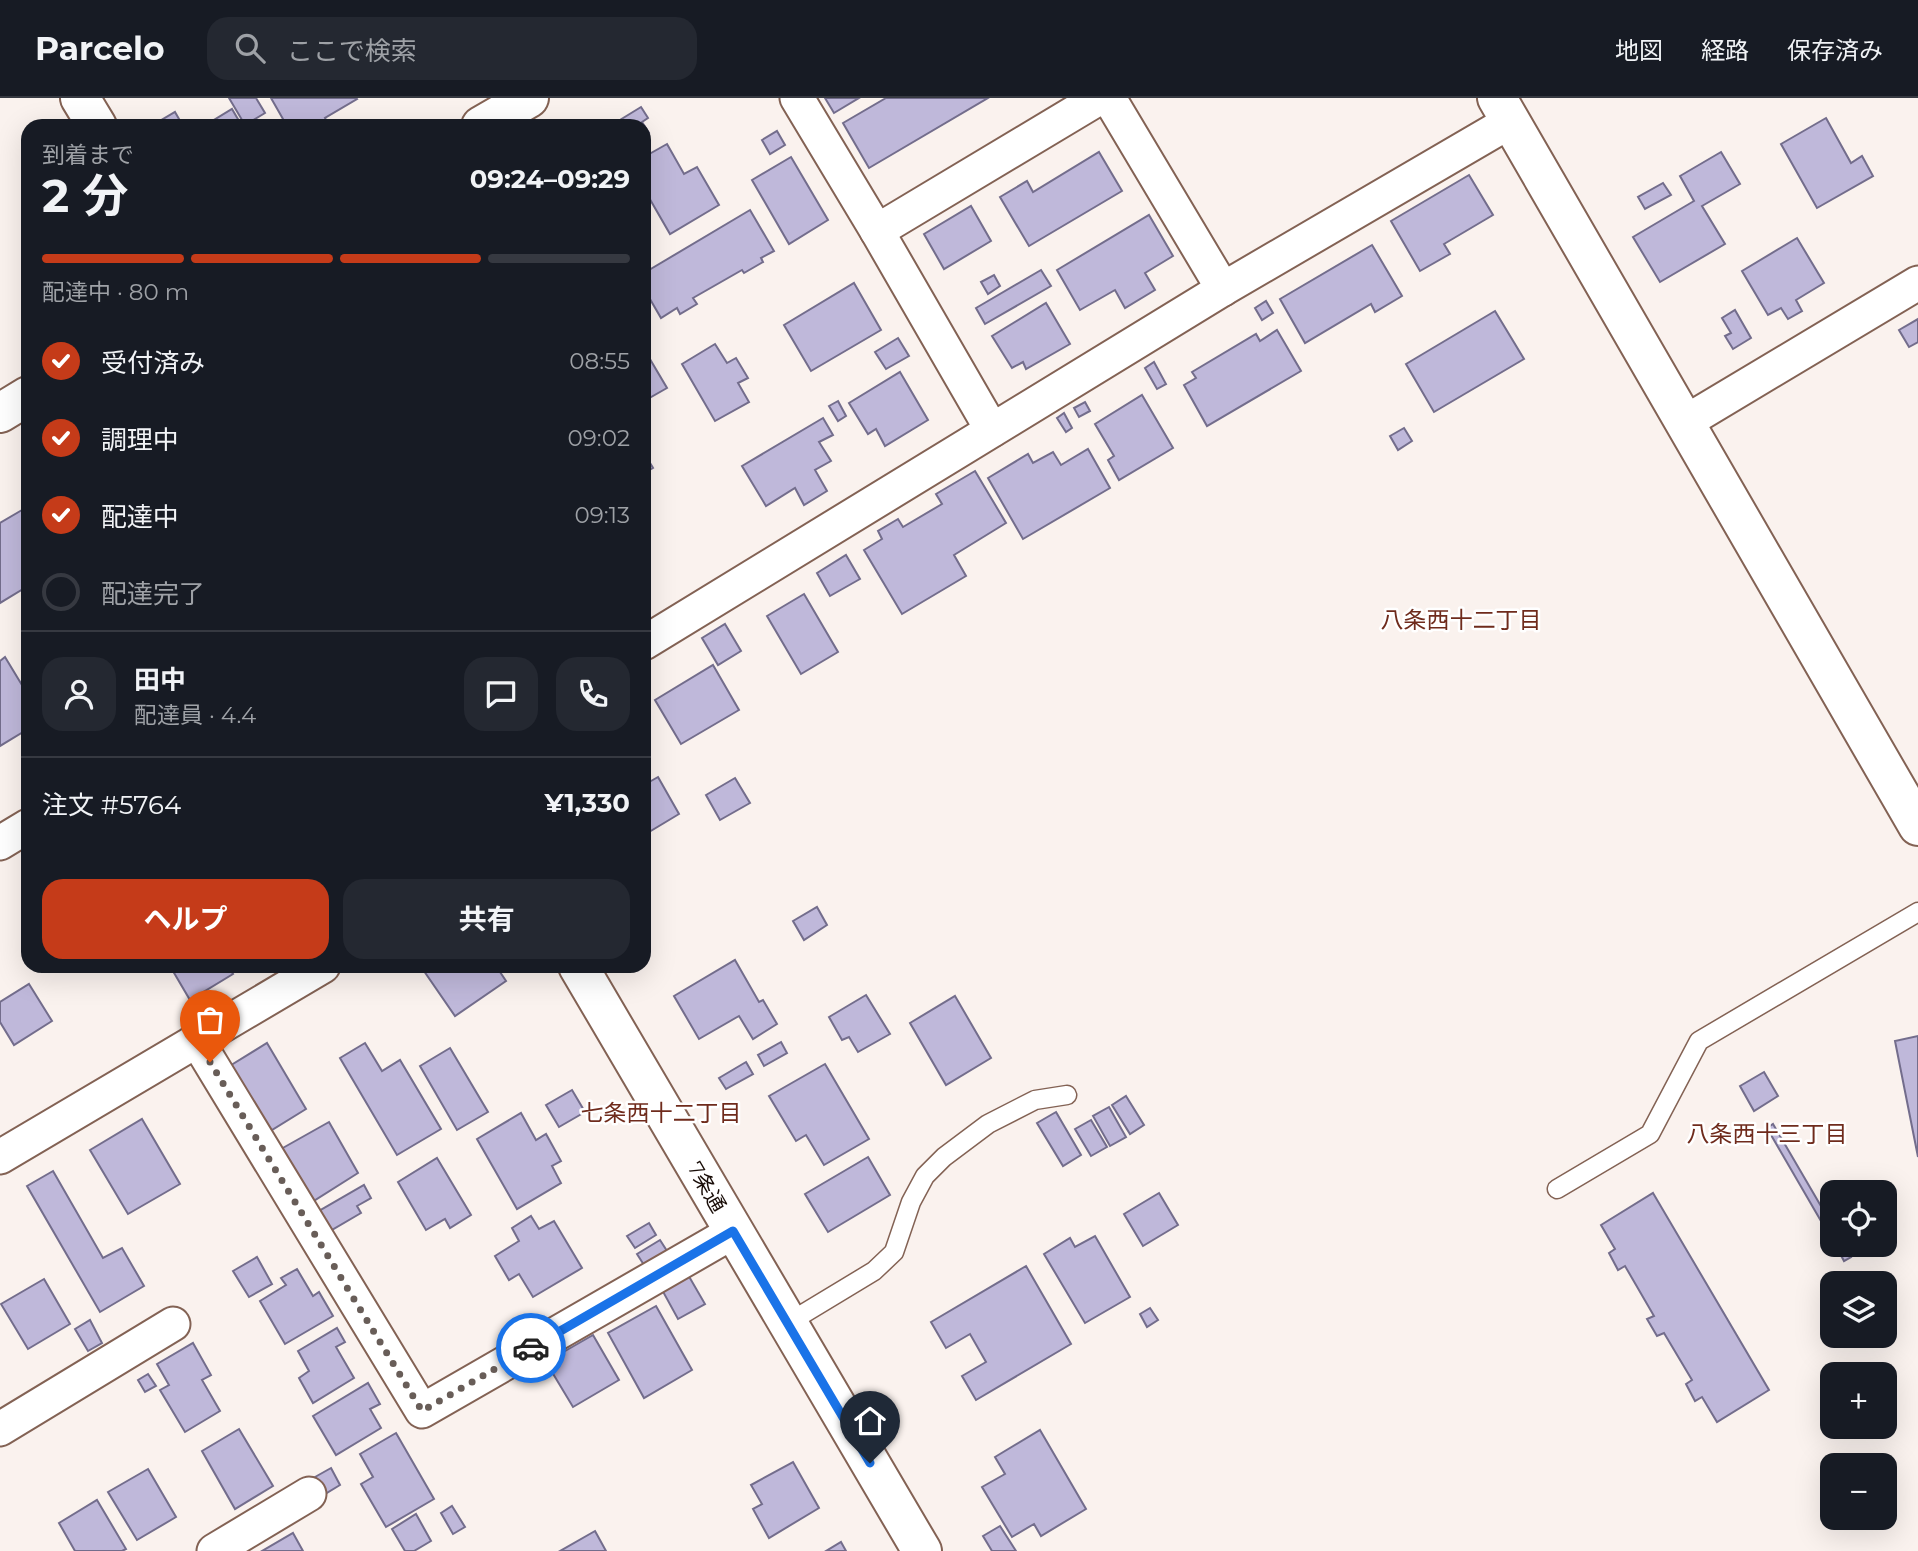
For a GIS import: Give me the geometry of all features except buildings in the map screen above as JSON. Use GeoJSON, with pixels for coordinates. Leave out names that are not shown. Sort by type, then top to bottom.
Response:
{"type":"FeatureCollection","features":[{"type":"Feature","properties":{"kind":"street"},"geometry":{"type":"LineString","coordinates":[[80,98],[93,119]]}},
{"type":"Feature","properties":{"kind":"street"},"geometry":{"type":"LineString","coordinates":[[493,119],[528,98]]}},
{"type":"Feature","properties":{"kind":"street"},"geometry":{"type":"LineString","coordinates":[[797,98],[992,430]]}},
{"type":"Feature","properties":{"kind":"street"},"geometry":{"type":"LineString","coordinates":[[877,231],[1099,98]]}},
{"type":"Feature","properties":{"kind":"street"},"geometry":{"type":"LineString","coordinates":[[1109,98],[1223,289]]}},
{"type":"Feature","properties":{"kind":"street"},"geometry":{"type":"LineString","coordinates":[[651,639],[1223,289],[1504,109],[1918,826]]}},
{"type":"Feature","properties":{"kind":"street"},"geometry":{"type":"LineString","coordinates":[[1684,423],[1918,283]]}},
{"type":"Feature","properties":{"kind":"street"},"geometry":{"type":"LineString","coordinates":[[0,412],[21,400]]}},
{"type":"Feature","properties":{"kind":"street"},"geometry":{"type":"LineString","coordinates":[[0,843],[21,831]]}},
{"type":"Feature","properties":{"kind":"street"},"geometry":{"type":"LineString","coordinates":[[0,1157],[311,973]]}},
{"type":"Feature","properties":{"kind":"street","name":"7条通"},"geometry":{"type":"LineString","coordinates":[[582,973],[922,1551]]}},
{"type":"Feature","properties":{"kind":"street"},"geometry":{"type":"LineString","coordinates":[[196,1039],[422,1411],[733,1231]]}},
{"type":"Feature","properties":{"kind":"street"},"geometry":{"type":"LineString","coordinates":[[0,1429],[173,1324]]}},
{"type":"Feature","properties":{"kind":"street"},"geometry":{"type":"LineString","coordinates":[[214,1551],[309,1494]]}},
{"type":"Feature","properties":{"kind":"lane"},"geometry":{"type":"LineString","coordinates":[[1557,1189],[1650,1134],[1699,1041],[1918,912]]}},
{"type":"Feature","properties":{"kind":"lane"},"geometry":{"type":"LineString","coordinates":[[788,1323],[874,1271],[894,1252],[911,1202],[925,1176],[944,1157],[988,1124],[1035,1100],[1067,1095]]}},
{"type":"Feature","properties":{"kind":"way so far"},"geometry":{"type":"LineString","coordinates":[[210,1062],[422,1411],[531,1348]]}},
{"type":"Feature","properties":{"kind":"district","name":"八条西十二丁目"},"geometry":{"type":"Point","coordinates":[1461,620]}},
{"type":"Feature","properties":{"kind":"district","name":"七条西十二丁目"},"geometry":{"type":"Point","coordinates":[661,1113]}},
{"type":"Feature","properties":{"kind":"district","name":"八条西十三丁目"},"geometry":{"type":"Point","coordinates":[1767,1134]}},
{"type":"Feature","properties":{"kind":"route"},"geometry":{"type":"LineString","coordinates":[[531,1348],[733,1231],[870,1463]]}}]}
